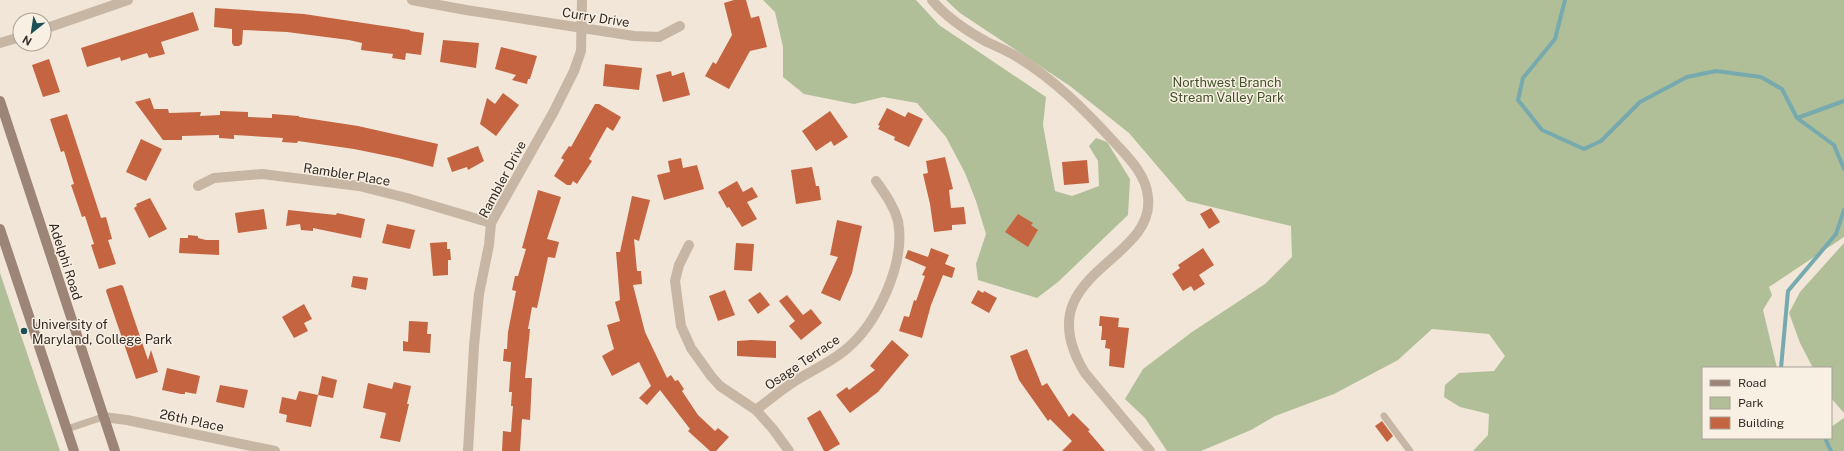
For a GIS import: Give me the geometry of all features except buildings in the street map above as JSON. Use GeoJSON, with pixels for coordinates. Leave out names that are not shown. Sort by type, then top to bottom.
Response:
{"type":"FeatureCollection","features":[{"type":"Feature","properties":{"kind":"main road","name":"Adelphi Road"},"geometry":{"type":"LineString","coordinates":[[0,101],[115,451]]}},
{"type":"Feature","properties":{"kind":"main road"},"geometry":{"type":"LineString","coordinates":[[0,229],[74,451]]}},
{"type":"Feature","properties":{"kind":"street"},"geometry":{"type":"LineString","coordinates":[[52,26],[128,0]]}},
{"type":"Feature","properties":{"kind":"street","name":"Curry Drive"},"geometry":{"type":"LineString","coordinates":[[412,0],[466,10],[634,36],[659,37],[680,26]]}},
{"type":"Feature","properties":{"kind":"street","name":"Rambler Drive"},"geometry":{"type":"LineString","coordinates":[[468,451],[475,339],[491,223],[568,83],[581,51],[582,0]]}},
{"type":"Feature","properties":{"kind":"street"},"geometry":{"type":"LineString","coordinates":[[932,0],[958,23],[1043,74],[1064,91],[1094,119],[1123,152],[1140,172],[1147,186],[1149,199],[1148,211],[1144,220],[1134,237],[1082,288],[1071,309],[1069,332],[1076,359],[1085,373],[1150,451]]}},
{"type":"Feature","properties":{"kind":"street"},"geometry":{"type":"LineString","coordinates":[[0,43],[12,39]]}},
{"type":"Feature","properties":{"kind":"street","name":"Rambler Place"},"geometry":{"type":"LineString","coordinates":[[198,186],[214,178],[262,174],[359,186],[407,198],[491,223]]}},
{"type":"Feature","properties":{"kind":"street","name":"Osage Terrace"},"geometry":{"type":"LineString","coordinates":[[756,410],[776,394],[845,350],[867,326],[882,302],[897,259],[899,231],[893,208],[876,181]]}},
{"type":"Feature","properties":{"kind":"street"},"geometry":{"type":"LineString","coordinates":[[689,244],[683,253],[674,280],[681,326],[691,348],[711,376],[726,390],[756,410],[773,429],[789,451]]}},
{"type":"Feature","properties":{"kind":"street","name":"26th Place"},"geometry":{"type":"LineString","coordinates":[[103,417],[127,420],[275,451]]}},
{"type":"Feature","properties":{"kind":"lane"},"geometry":{"type":"LineString","coordinates":[[1384,416],[1410,451]]}},
{"type":"Feature","properties":{"kind":"lane"},"geometry":{"type":"LineString","coordinates":[[67,429],[103,417]]}},
{"type":"Feature","properties":{"kind":"green space"},"geometry":{"type":"Polygon","coordinates":[[[763,0],[916,0],[939,25],[1046,97],[1043,125],[1055,191],[1072,196],[1099,186],[1098,161],[1089,146],[1096,138],[1107,142],[1130,179],[1128,215],[1058,282],[1037,298],[978,280],[976,264],[986,234],[976,201],[965,173],[946,137],[917,103],[883,97],[854,104],[804,94],[783,77],[783,47],[775,12],[763,0]]]}},
{"type":"Feature","properties":{"kind":"green space","name":"Northwest Branch Stream Valley Park"},"geometry":{"type":"Polygon","coordinates":[[[946,0],[1844,0],[1844,237],[1769,287],[1772,295],[1763,310],[1777,367],[1702,367],[1702,439],[1832,439],[1832,426],[1844,418],[1844,451],[1473,451],[1488,435],[1489,414],[1460,407],[1444,397],[1445,385],[1459,373],[1494,371],[1505,356],[1489,334],[1432,329],[1398,360],[1334,394],[1275,416],[1251,430],[1201,451],[1167,451],[1145,418],[1125,399],[1143,369],[1192,332],[1265,284],[1292,257],[1291,226],[1187,201],[1129,133],[1070,86],[960,13],[946,0]]]}},
{"type":"Feature","properties":{"kind":"green space"},"geometry":{"type":"Polygon","coordinates":[[[1844,243],[1844,413],[1832,399],[1832,367],[1812,367],[1800,343],[1789,313],[1800,292],[1844,243]]]}},
{"type":"Feature","properties":{"kind":"green space"},"geometry":{"type":"Polygon","coordinates":[[[0,273],[60,451],[0,451],[0,273]]]}},
{"type":"Feature","properties":{"kind":"waterway"},"geometry":{"type":"LineString","coordinates":[[1565,0],[1555,39],[1523,78],[1518,100],[1542,130],[1584,149],[1601,141],[1640,102],[1687,77],[1716,71],[1761,77],[1782,89],[1797,118],[1834,145],[1844,169]]}},
{"type":"Feature","properties":{"kind":"waterway"},"geometry":{"type":"LineString","coordinates":[[1797,118],[1844,101]]}},
{"type":"Feature","properties":{"kind":"waterway"},"geometry":{"type":"LineString","coordinates":[[1781,367],[1788,291],[1836,234],[1844,210]]}},
{"type":"Feature","properties":{"kind":"waterway"},"geometry":{"type":"LineString","coordinates":[[1825,439],[1831,451]]}},
{"type":"Feature","properties":{"kind":"place","name":"University of Maryland, College Park"},"geometry":{"type":"Point","coordinates":[24,331]}}]}
